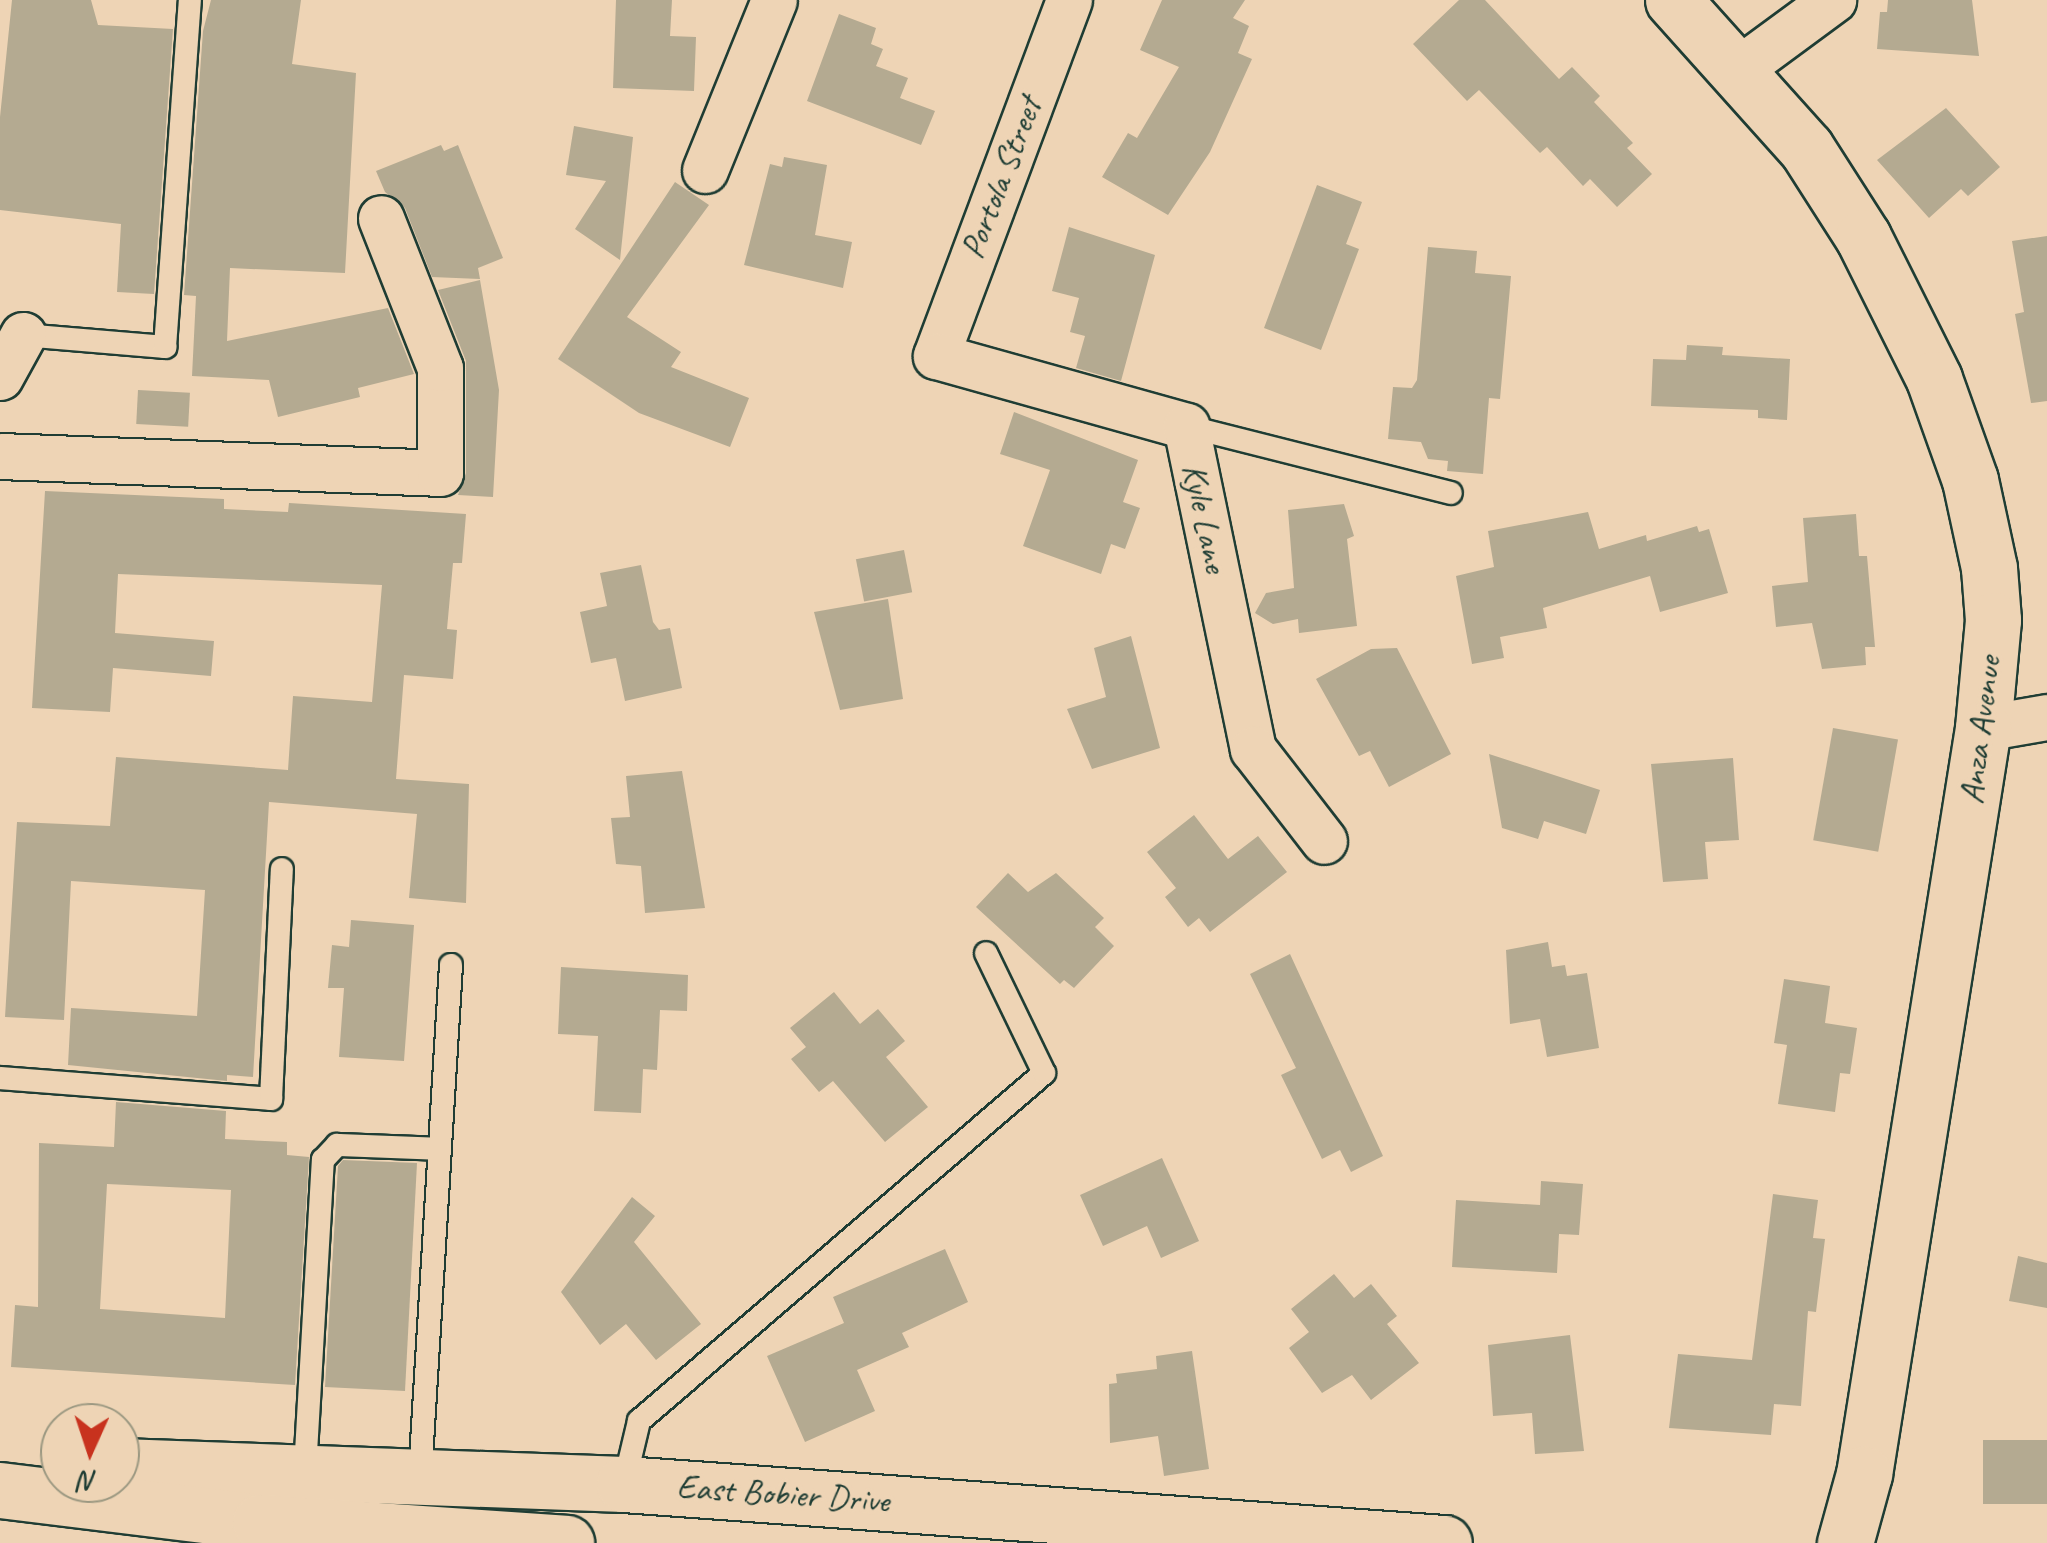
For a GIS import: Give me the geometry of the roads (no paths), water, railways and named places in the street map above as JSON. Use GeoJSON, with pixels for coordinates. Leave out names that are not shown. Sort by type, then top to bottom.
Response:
{"type":"FeatureCollection","features":[{"type":"Feature","properties":{"kind":"main road","name":"Anza Avenue"},"geometry":{"type":"LineString","coordinates":[[1673,0],[1806,148],[1863,237],[1934,379],[1970,480],[1989,568],[1992,620],[1983,728],[1864,1474],[1845,1543]]}},
{"type":"Feature","properties":{"kind":"main road","name":"East Bobier Drive"},"geometry":{"type":"LineString","coordinates":[[140,1466],[624,1484],[1444,1543]]}},
{"type":"Feature","properties":{"kind":"main road"},"geometry":{"type":"LineString","coordinates":[[0,1469],[40,1468]]}},
{"type":"Feature","properties":{"kind":"main road"},"geometry":{"type":"LineString","coordinates":[[0,1490],[392,1536],[566,1543]]}},
{"type":"Feature","properties":{"kind":"street"},"geometry":{"type":"LineString","coordinates":[[705,170],[774,0]]}},
{"type":"Feature","properties":{"kind":"street","name":"Portola Street"},"geometry":{"type":"LineString","coordinates":[[936,356],[1068,0]]}},
{"type":"Feature","properties":{"kind":"street"},"geometry":{"type":"LineString","coordinates":[[1739,69],[1833,0]]}},
{"type":"Feature","properties":{"kind":"street"},"geometry":{"type":"LineString","coordinates":[[0,456],[440,473],[440,368],[382,218]]}},
{"type":"Feature","properties":{"kind":"street"},"geometry":{"type":"LineString","coordinates":[[0,377],[23,335]]}},
{"type":"Feature","properties":{"kind":"street","name":"Kyle Lane"},"geometry":{"type":"LineString","coordinates":[[936,356],[1186,426],[1253,749],[1324,841]]}},
{"type":"Feature","properties":{"kind":"street"},"geometry":{"type":"LineString","coordinates":[[1983,728],[2047,717]]}},
{"type":"Feature","properties":{"kind":"lane"},"geometry":{"type":"LineString","coordinates":[[23,335],[165,347],[190,0]]}},
{"type":"Feature","properties":{"kind":"lane"},"geometry":{"type":"LineString","coordinates":[[1186,426],[1450,494]]}},
{"type":"Feature","properties":{"kind":"lane"},"geometry":{"type":"LineString","coordinates":[[0,1078],[271,1099],[282,870]]}},
{"type":"Feature","properties":{"kind":"lane"},"geometry":{"type":"LineString","coordinates":[[624,1484],[639,1422],[1044,1072],[986,953]]}},
{"type":"Feature","properties":{"kind":"lane"},"geometry":{"type":"LineString","coordinates":[[420,1476],[451,965]]}},
{"type":"Feature","properties":{"kind":"lane"},"geometry":{"type":"LineString","coordinates":[[305,1470],[323,1160],[336,1146],[439,1149]]}}]}
